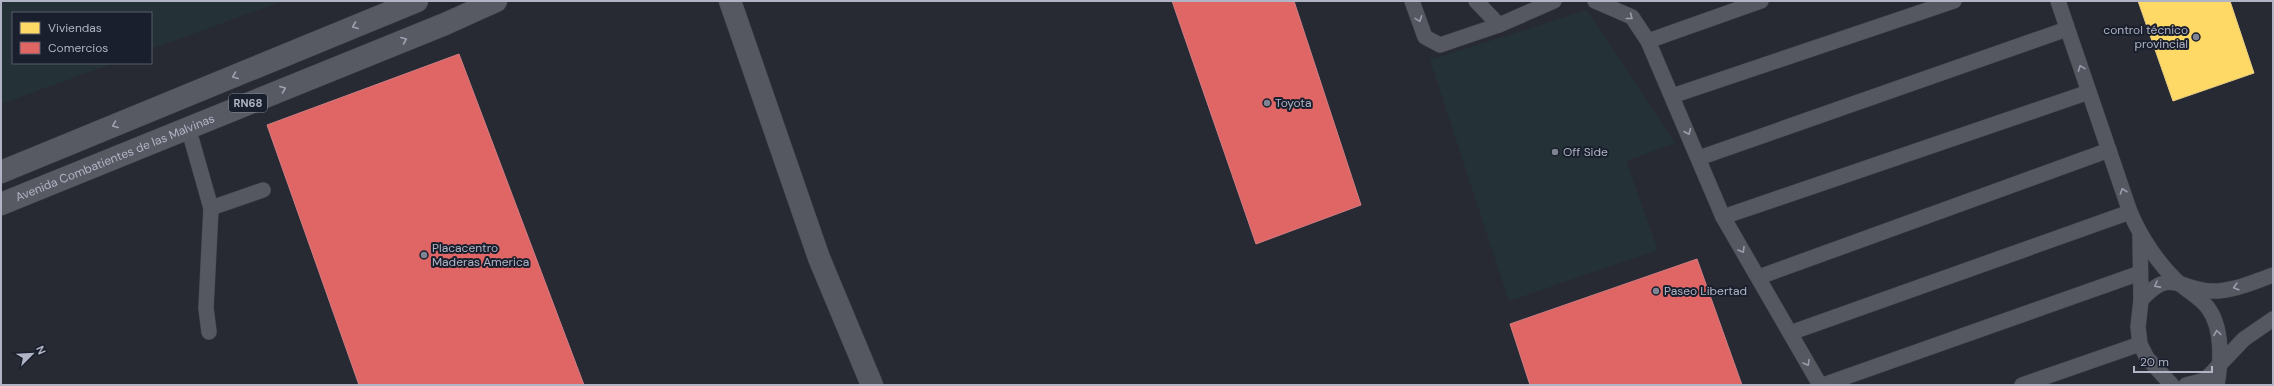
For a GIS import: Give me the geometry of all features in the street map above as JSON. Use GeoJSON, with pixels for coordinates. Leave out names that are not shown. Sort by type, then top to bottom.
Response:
{"type":"FeatureCollection","features":[{"type":"Feature","properties":{"kind":"main road","name":"RN68"},"geometry":{"type":"LineString","coordinates":[[1,172],[417,1]]}},
{"type":"Feature","properties":{"kind":"main road","name":"Avenida Combatientes de las Malvinas"},"geometry":{"type":"LineString","coordinates":[[1,204],[445,24],[496,1]]}},
{"type":"Feature","properties":{"kind":"street"},"geometry":{"type":"LineString","coordinates":[[730,1],[819,258],[872,385]]}},
{"type":"Feature","properties":{"kind":"lane"},"geometry":{"type":"LineString","coordinates":[[1412,1],[1425,37],[1440,45],[1500,25],[1554,1]]}},
{"type":"Feature","properties":{"kind":"lane"},"geometry":{"type":"LineString","coordinates":[[1476,1],[1500,25]]}},
{"type":"Feature","properties":{"kind":"lane"},"geometry":{"type":"LineString","coordinates":[[1595,1],[1632,17],[1648,40],[1723,217],[1820,385]]}},
{"type":"Feature","properties":{"kind":"lane"},"geometry":{"type":"LineString","coordinates":[[1648,40],[1761,1]]}},
{"type":"Feature","properties":{"kind":"lane"},"geometry":{"type":"LineString","coordinates":[[1672,96],[1954,1]]}},
{"type":"Feature","properties":{"kind":"lane"},"geometry":{"type":"LineString","coordinates":[[2058,1],[2130,212],[2140,236],[2179,283],[2208,307],[2215,323],[2220,366],[2217,385]]}},
{"type":"Feature","properties":{"kind":"lane"},"geometry":{"type":"LineString","coordinates":[[1699,158],[2067,29]]}},
{"type":"Feature","properties":{"kind":"lane"},"geometry":{"type":"LineString","coordinates":[[1723,217],[2090,92]]}},
{"type":"Feature","properties":{"kind":"lane"},"geometry":{"type":"LineString","coordinates":[[188,127],[211,208],[206,308],[209,332]]}},
{"type":"Feature","properties":{"kind":"lane"},"geometry":{"type":"LineString","coordinates":[[1759,277],[2109,150]]}},
{"type":"Feature","properties":{"kind":"lane"},"geometry":{"type":"LineString","coordinates":[[211,208],[263,190]]}},
{"type":"Feature","properties":{"kind":"lane"},"geometry":{"type":"LineString","coordinates":[[1790,333],[2130,212]]}},
{"type":"Feature","properties":{"kind":"lane"},"geometry":{"type":"LineString","coordinates":[[2140,236],[2141,300],[2138,327],[2140,344],[2147,358],[2172,385]]}},
{"type":"Feature","properties":{"kind":"lane"},"geometry":{"type":"LineString","coordinates":[[1823,385],[2140,273]]}},
{"type":"Feature","properties":{"kind":"lane"},"geometry":{"type":"LineString","coordinates":[[2141,300],[2152,288],[2162,282],[2179,283],[2210,291],[2228,290],[2273,275]]}},
{"type":"Feature","properties":{"kind":"lane"},"geometry":{"type":"LineString","coordinates":[[2186,385],[2205,380],[2220,366],[2244,339],[2273,318]]}},
{"type":"Feature","properties":{"kind":"lane"},"geometry":{"type":"LineString","coordinates":[[2022,385],[2140,344]]}},
{"type":"Feature","properties":{"kind":"shaded area"},"geometry":{"type":"Polygon","coordinates":[[[1,1],[283,1],[152,49],[152,12],[12,12],[12,64],[111,64],[1,104],[1,1]]]}},
{"type":"Feature","properties":{"kind":"shaded area","name":"Off Side"},"geometry":{"type":"Polygon","coordinates":[[[1587,10],[1675,143],[1626,161],[1658,250],[1509,301],[1430,60],[1587,10]]]}},
{"type":"Feature","properties":{"kind":"building: Viviendas","name":"control técnico provincial"},"geometry":{"type":"Polygon","coordinates":[[[2138,1],[2230,1],[2254,73],[2173,101],[2138,1]]]}},
{"type":"Feature","properties":{"kind":"building: Comercios","name":"Toyota"},"geometry":{"type":"Polygon","coordinates":[[[1172,1],[1294,1],[1361,205],[1256,244],[1172,1]]]}},
{"type":"Feature","properties":{"kind":"building: Comercios","name":"Placacentro Maderas America"},"geometry":{"type":"Polygon","coordinates":[[[459,54],[584,385],[359,385],[267,125],[459,54]]]}},
{"type":"Feature","properties":{"kind":"building: Comercios","name":"Paseo Libertad"},"geometry":{"type":"Polygon","coordinates":[[[1697,259],[1742,385],[1530,385],[1510,324],[1697,259]]]}},
{"type":"Feature","properties":{"kind":"place","name":"control técnico provincial"},"geometry":{"type":"Point","coordinates":[2196,37]}},
{"type":"Feature","properties":{"kind":"place","name":"Toyota"},"geometry":{"type":"Point","coordinates":[1267,103]}},
{"type":"Feature","properties":{"kind":"place","name":"Off Side"},"geometry":{"type":"Point","coordinates":[1555,152]}},
{"type":"Feature","properties":{"kind":"place","name":"Placacentro Maderas America"},"geometry":{"type":"Point","coordinates":[424,255]}},
{"type":"Feature","properties":{"kind":"place","name":"Paseo Libertad"},"geometry":{"type":"Point","coordinates":[1656,291]}}]}
